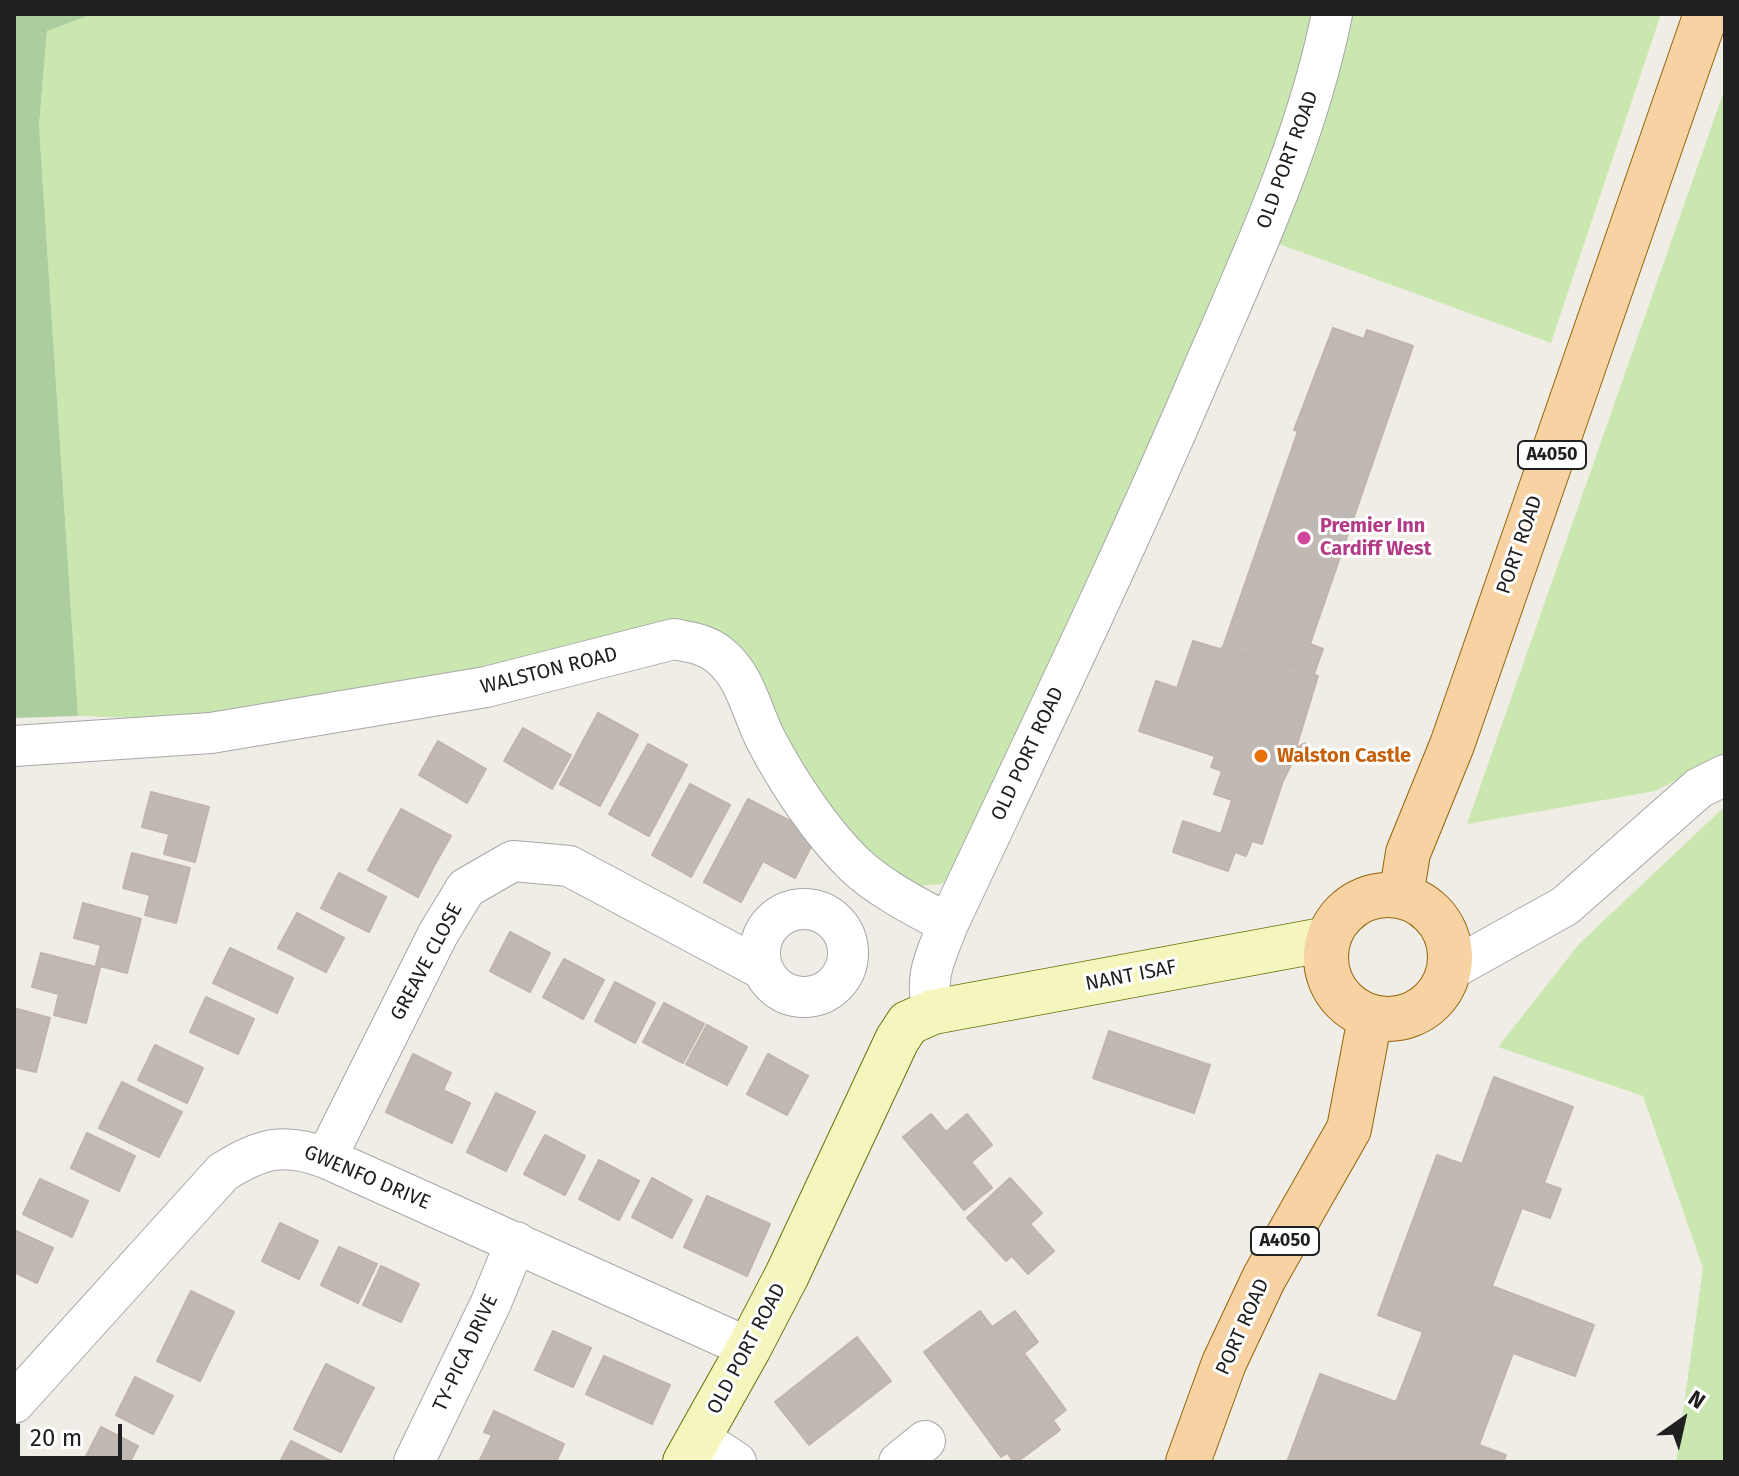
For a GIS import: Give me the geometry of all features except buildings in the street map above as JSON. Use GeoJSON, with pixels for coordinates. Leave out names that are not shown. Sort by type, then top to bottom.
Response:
{"type":"FeatureCollection","features":[{"type":"Feature","properties":{"kind":"main road","name":"PORT ROAD"},"geometry":{"type":"LineString","coordinates":[[1401,896],[1408,853],[1452,745],[1706,14]]}},
{"type":"Feature","properties":{"kind":"main road"},"geometry":{"type":"LineString","coordinates":[[1374,896],[1401,896],[1421,904],[1437,918],[1448,937],[1450,970],[1441,990],[1427,1006],[1408,1017],[1386,1020],[1370,1018],[1351,1008],[1336,992],[1327,972],[1328,939],[1338,919],[1354,905],[1374,896]]}},
{"type":"Feature","properties":{"kind":"main road","name":"PORT ROAD"},"geometry":{"type":"LineString","coordinates":[[1188,1462],[1224,1363],[1264,1278],[1349,1129],[1370,1018]]}},
{"type":"Feature","properties":{"kind":"street","name":"OLD PORT ROAD"},"geometry":{"type":"LineString","coordinates":[[692,1450],[787,1275],[897,1040],[908,1023],[933,1012],[928,990],[930,971],[948,924],[1144,507],[1255,248],[1303,124],[1332,14]]}},
{"type":"Feature","properties":{"kind":"street","name":"WALSTON ROAD"},"geometry":{"type":"LineString","coordinates":[[14,746],[211,733],[486,687],[674,639],[697,643],[718,654],[738,674],[766,739],[786,774],[813,814],[856,865],[897,896],[948,924]]}},
{"type":"Feature","properties":{"kind":"street"},"geometry":{"type":"LineString","coordinates":[[1450,970],[1565,906],[1699,788],[1725,775]]}},
{"type":"Feature","properties":{"kind":"street","name":"GREAVE CLOSE"},"geometry":{"type":"LineString","coordinates":[[326,1158],[438,934],[466,888],[513,861],[569,866],[762,969]]}},
{"type":"Feature","properties":{"kind":"street","name":"NANT ISAF"},"geometry":{"type":"LineString","coordinates":[[933,1012],[1328,939]]}},
{"type":"Feature","properties":{"kind":"street","name":"GWENFO DRIVE"},"geometry":{"type":"LineString","coordinates":[[14,1403],[223,1172],[245,1158],[268,1150],[293,1147],[326,1158],[749,1348]]}},
{"type":"Feature","properties":{"kind":"street","name":"TY-PICA DRIVE"},"geometry":{"type":"LineString","coordinates":[[414,1462],[490,1305],[516,1242]]}},
{"type":"Feature","properties":{"kind":"street"},"geometry":{"type":"LineString","coordinates":[[692,1450],[736,1462]]}},
{"type":"Feature","properties":{"kind":"green space"},"geometry":{"type":"Polygon","coordinates":[[[14,14],[93,14],[47,31],[39,126],[78,716],[14,718],[14,14]]]}},
{"type":"Feature","properties":{"kind":"green space"},"geometry":{"type":"Polygon","coordinates":[[[93,14],[1314,14],[1290,120],[1205,330],[951,880],[918,886],[901,878],[829,815],[754,679],[624,642],[223,721],[78,716],[39,126],[47,31],[93,14]]]}},
{"type":"Feature","properties":{"kind":"green space"},"geometry":{"type":"Polygon","coordinates":[[[1343,14],[1661,14],[1551,343],[1271,241],[1343,14]]]}},
{"type":"Feature","properties":{"kind":"green space"},"geometry":{"type":"Polygon","coordinates":[[[1725,88],[1725,756],[1655,791],[1467,824],[1725,88]]]}},
{"type":"Feature","properties":{"kind":"green space"},"geometry":{"type":"Polygon","coordinates":[[[1725,806],[1725,1462],[1676,1462],[1703,1268],[1643,1096],[1498,1047],[1579,944],[1725,806]]]}},
{"type":"Feature","properties":{"kind":"place","name":"Premier Inn Cardiff West"},"geometry":{"type":"Point","coordinates":[1304,538]}},
{"type":"Feature","properties":{"kind":"place","name":"Walston Castle"},"geometry":{"type":"Point","coordinates":[1261,756]}}]}
